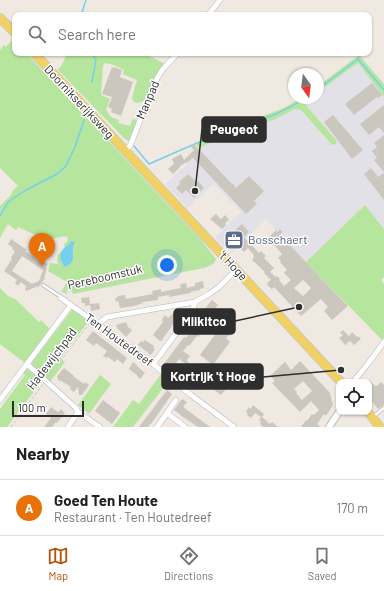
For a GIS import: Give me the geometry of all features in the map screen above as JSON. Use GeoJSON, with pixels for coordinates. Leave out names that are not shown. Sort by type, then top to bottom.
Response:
{"type":"FeatureCollection","features":[{"type":"Feature","properties":{"kind":"main road"},"geometry":{"type":"LineString","coordinates":[[0,18],[12,30]]}},
{"type":"Feature","properties":{"kind":"main road","name":"Doornikserijksweg"},"geometry":{"type":"LineString","coordinates":[[37,56],[125,151]]}},
{"type":"Feature","properties":{"kind":"main road","name":"'t Hoge"},"geometry":{"type":"LineString","coordinates":[[125,151],[338,379]]}},
{"type":"Feature","properties":{"kind":"main road"},"geometry":{"type":"LineString","coordinates":[[370,415],[380,427]]}},
{"type":"Feature","properties":{"kind":"street"},"geometry":{"type":"LineString","coordinates":[[210,12],[220,0]]}},
{"type":"Feature","properties":{"kind":"street","name":"Manpad"},"geometry":{"type":"LineString","coordinates":[[125,151],[130,146],[154,82],[162,70],[175,56]]}},
{"type":"Feature","properties":{"kind":"street"},"geometry":{"type":"LineString","coordinates":[[98,324],[107,317],[195,302],[219,287],[236,270]]}},
{"type":"Feature","properties":{"kind":"street","name":"Ten Houtedreef"},"geometry":{"type":"LineString","coordinates":[[61,298],[166,374],[234,427]]}},
{"type":"Feature","properties":{"kind":"street"},"geometry":{"type":"LineString","coordinates":[[152,364],[192,312],[195,302]]}},
{"type":"Feature","properties":{"kind":"street"},"geometry":{"type":"LineString","coordinates":[[0,400],[71,305]]}},
{"type":"Feature","properties":{"kind":"street"},"geometry":{"type":"LineString","coordinates":[[355,379],[368,365],[384,342]]}},
{"type":"Feature","properties":{"kind":"street"},"geometry":{"type":"LineString","coordinates":[[27,364],[76,408],[78,412],[100,427]]}},
{"type":"Feature","properties":{"kind":"street"},"geometry":{"type":"LineString","coordinates":[[157,427],[176,400]]}},
{"type":"Feature","properties":{"kind":"street"},"geometry":{"type":"LineString","coordinates":[[68,427],[78,412]]}},
{"type":"Feature","properties":{"kind":"street"},"geometry":{"type":"LineString","coordinates":[[167,413],[185,427]]}},
{"type":"Feature","properties":{"kind":"street"},"geometry":{"type":"LineString","coordinates":[[329,427],[337,415]]}},
{"type":"Feature","properties":{"kind":"lane"},"geometry":{"type":"LineString","coordinates":[[43,285],[61,298]]}},
{"type":"Feature","properties":{"kind":"lane"},"geometry":{"type":"LineString","coordinates":[[372,414],[384,408]]}},
{"type":"Feature","properties":{"kind":"path","name":"Pereboomstuk"},"geometry":{"type":"LineString","coordinates":[[61,298],[70,291],[203,264],[212,261],[221,253]]}},
{"type":"Feature","properties":{"kind":"path","name":"Hadewijchpad"},"geometry":{"type":"LineString","coordinates":[[11,427],[92,320]]}},
{"type":"Feature","properties":{"kind":"path"},"geometry":{"type":"LineString","coordinates":[[128,427],[142,406],[156,391],[166,374]]}},
{"type":"Feature","properties":{"kind":"shaded area"},"geometry":{"type":"Polygon","coordinates":[[[358,63],[384,97],[384,229],[365,205],[306,262],[280,235],[283,232],[280,229],[277,232],[266,219],[231,253],[215,237],[241,212],[214,184],[188,208],[165,184],[202,151],[199,148],[204,145],[239,130],[273,120],[284,113],[295,109],[300,110],[332,145],[336,140],[305,104],[324,104],[324,88],[358,63]]]}},
{"type":"Feature","properties":{"kind":"green space"},"geometry":{"type":"Polygon","coordinates":[[[12,40],[12,56],[29,56],[202,241],[216,259],[213,264],[204,268],[73,294],[70,287],[65,293],[61,292],[67,282],[48,271],[50,263],[58,264],[57,259],[59,253],[61,252],[61,263],[65,267],[71,262],[73,256],[73,245],[72,241],[69,246],[65,247],[64,244],[68,240],[67,236],[49,239],[40,237],[18,227],[16,230],[8,224],[0,238],[0,206],[18,186],[0,168],[0,50],[4,45],[6,47],[12,40]]]}},
{"type":"Feature","properties":{"kind":"green space"},"geometry":{"type":"Polygon","coordinates":[[[66,56],[150,56],[165,64],[152,84],[144,101],[138,103],[134,102],[132,98],[137,80],[123,74],[124,70],[114,65],[105,63],[103,66],[101,95],[110,99],[106,110],[111,117],[119,120],[118,123],[130,126],[132,120],[137,120],[131,140],[129,141],[125,139],[58,70],[66,56]]]}},
{"type":"Feature","properties":{"kind":"green space"},"geometry":{"type":"Polygon","coordinates":[[[358,56],[360,56],[384,84],[384,97],[358,63],[324,88],[324,81],[358,56]]]}},
{"type":"Feature","properties":{"kind":"green space"},"geometry":{"type":"Polygon","coordinates":[[[291,104],[305,104],[336,140],[336,144],[332,145],[301,110],[295,109],[273,120],[239,130],[199,148],[195,143],[250,117],[262,116],[282,109],[291,104]]]}},
{"type":"Feature","properties":{"kind":"green space"},"geometry":{"type":"Polygon","coordinates":[[[365,205],[384,229],[384,277],[381,280],[384,284],[384,338],[382,340],[306,262],[365,205]]]}},
{"type":"Feature","properties":{"kind":"green space"},"geometry":{"type":"Polygon","coordinates":[[[0,288],[8,296],[15,299],[39,322],[41,320],[50,329],[25,363],[0,344],[0,288]]]}},
{"type":"Feature","properties":{"kind":"green space"},"geometry":{"type":"Polygon","coordinates":[[[72,310],[75,310],[89,321],[60,358],[65,362],[50,382],[33,368],[32,362],[72,310]]]}},
{"type":"Feature","properties":{"kind":"green space"},"geometry":{"type":"Polygon","coordinates":[[[27,369],[42,381],[7,427],[0,427],[0,409],[25,375],[23,373],[27,369]]]}},
{"type":"Feature","properties":{"kind":"green space"},"geometry":{"type":"Polygon","coordinates":[[[161,374],[168,380],[133,427],[113,427],[133,400],[139,404],[161,374]]]}},
{"type":"Feature","properties":{"kind":"green space"},"geometry":{"type":"Polygon","coordinates":[[[100,375],[111,384],[89,414],[78,405],[100,375]]]}},
{"type":"Feature","properties":{"kind":"water"},"geometry":{"type":"Polygon","coordinates":[[[71,241],[75,242],[73,246],[73,259],[69,265],[65,267],[61,261],[60,255],[62,250],[71,241]]]}},
{"type":"Feature","properties":{"kind":"building"},"geometry":{"type":"Polygon","coordinates":[[[112,67],[122,70],[120,77],[133,82],[121,116],[111,112],[112,109],[108,107],[112,97],[102,94],[112,67]]]}},
{"type":"Feature","properties":{"kind":"building"},"geometry":{"type":"Polygon","coordinates":[[[372,83],[382,95],[378,98],[377,97],[354,115],[345,104],[372,83]]]}},
{"type":"Feature","properties":{"kind":"building"},"geometry":{"type":"Polygon","coordinates":[[[384,105],[384,133],[379,127],[369,135],[360,124],[384,105]]]}},
{"type":"Feature","properties":{"kind":"building"},"geometry":{"type":"Polygon","coordinates":[[[333,115],[363,150],[352,159],[324,122],[333,115]]]}},
{"type":"Feature","properties":{"kind":"building"},"geometry":{"type":"Polygon","coordinates":[[[384,135],[384,172],[374,160],[377,158],[372,151],[377,147],[374,143],[384,135]]]}},
{"type":"Feature","properties":{"kind":"building"},"geometry":{"type":"Polygon","coordinates":[[[194,144],[236,188],[249,176],[264,191],[254,201],[257,204],[246,214],[193,158],[180,166],[173,174],[168,169],[174,164],[172,159],[181,154],[184,160],[194,150],[191,147],[194,144]]]}},
{"type":"Feature","properties":{"kind":"building"},"geometry":{"type":"Polygon","coordinates":[[[371,168],[378,177],[384,173],[384,200],[364,174],[371,168]]]}},
{"type":"Feature","properties":{"kind":"building"},"geometry":{"type":"Polygon","coordinates":[[[188,174],[195,181],[197,180],[204,188],[194,198],[186,190],[182,194],[176,188],[180,184],[179,182],[188,174]]]}},
{"type":"Feature","properties":{"kind":"building"},"geometry":{"type":"Polygon","coordinates":[[[216,214],[221,219],[225,215],[229,220],[225,223],[226,225],[222,229],[210,219],[216,214]]]}},
{"type":"Feature","properties":{"kind":"building"},"geometry":{"type":"Polygon","coordinates":[[[242,224],[249,232],[244,237],[259,253],[261,251],[266,256],[264,258],[274,268],[270,272],[280,279],[279,280],[284,286],[291,280],[284,273],[287,270],[278,258],[282,254],[268,238],[276,230],[277,232],[280,229],[283,232],[281,234],[283,236],[282,237],[348,306],[332,320],[324,311],[328,307],[321,299],[301,316],[274,287],[272,289],[268,286],[267,283],[271,280],[252,260],[254,255],[248,248],[244,252],[227,237],[242,224]],[[303,280],[294,288],[303,296],[311,288],[303,280]]]}},
{"type":"Feature","properties":{"kind":"building"},"geometry":{"type":"Polygon","coordinates":[[[11,239],[42,263],[43,261],[48,264],[44,278],[46,277],[37,289],[38,286],[26,291],[25,288],[27,287],[21,282],[18,286],[15,283],[17,280],[4,271],[12,259],[11,258],[15,251],[8,244],[11,239]],[[22,256],[12,271],[32,284],[39,281],[43,270],[22,256]]]}},
{"type":"Feature","properties":{"kind":"building"},"geometry":{"type":"Polygon","coordinates":[[[203,281],[204,288],[200,290],[169,297],[169,295],[158,297],[158,300],[142,302],[143,303],[134,306],[120,308],[118,301],[116,302],[115,298],[118,298],[117,296],[125,295],[126,299],[153,294],[152,291],[161,289],[161,292],[181,288],[180,284],[186,283],[187,288],[195,286],[195,283],[203,281]]]}},
{"type":"Feature","properties":{"kind":"building"},"geometry":{"type":"Polygon","coordinates":[[[89,297],[90,304],[99,303],[100,309],[91,311],[90,305],[85,306],[85,303],[82,303],[81,298],[89,297]]]}},
{"type":"Feature","properties":{"kind":"building"},"geometry":{"type":"Polygon","coordinates":[[[212,300],[218,305],[213,311],[210,310],[204,318],[206,319],[198,331],[201,333],[198,337],[197,336],[183,351],[190,356],[187,360],[191,368],[179,359],[171,370],[164,364],[184,337],[186,338],[199,315],[200,316],[202,311],[212,300]]]}},
{"type":"Feature","properties":{"kind":"building"},"geometry":{"type":"Polygon","coordinates":[[[172,314],[178,318],[162,341],[160,341],[153,335],[163,322],[162,319],[165,315],[168,318],[172,314]]]}},
{"type":"Feature","properties":{"kind":"building"},"geometry":{"type":"Polygon","coordinates":[[[126,322],[128,327],[132,330],[126,337],[116,325],[126,322]]]}},
{"type":"Feature","properties":{"kind":"building"},"geometry":{"type":"Polygon","coordinates":[[[227,322],[235,330],[226,338],[230,342],[213,365],[200,355],[220,328],[227,322]]]}},
{"type":"Feature","properties":{"kind":"building"},"geometry":{"type":"Polygon","coordinates":[[[343,330],[349,336],[352,332],[361,339],[354,345],[350,341],[345,345],[339,338],[343,335],[340,333],[343,330]]]}},
{"type":"Feature","properties":{"kind":"building"},"geometry":{"type":"Polygon","coordinates":[[[93,331],[127,358],[123,364],[117,359],[115,362],[108,357],[103,356],[107,351],[96,343],[94,346],[86,340],[93,331]]]}},
{"type":"Feature","properties":{"kind":"building"},"geometry":{"type":"Polygon","coordinates":[[[145,340],[154,346],[153,348],[155,349],[151,355],[138,345],[141,341],[143,342],[145,340]]]}},
{"type":"Feature","properties":{"kind":"building"},"geometry":{"type":"Polygon","coordinates":[[[300,361],[330,393],[333,405],[326,416],[324,414],[317,424],[321,427],[301,427],[312,414],[314,415],[319,410],[311,401],[300,412],[272,383],[275,381],[270,376],[285,362],[291,370],[300,361]],[[303,381],[294,389],[302,400],[312,391],[303,381]]]}},
{"type":"Feature","properties":{"kind":"building"},"geometry":{"type":"Polygon","coordinates":[[[133,362],[145,373],[140,379],[129,369],[133,362]]]}},
{"type":"Feature","properties":{"kind":"building"},"geometry":{"type":"Polygon","coordinates":[[[64,368],[84,384],[85,382],[89,385],[82,395],[79,395],[78,387],[74,392],[70,389],[71,387],[58,380],[57,376],[64,368]]]}},
{"type":"Feature","properties":{"kind":"building"},"geometry":{"type":"Polygon","coordinates":[[[211,376],[222,384],[226,377],[232,382],[221,395],[206,384],[211,376]]]}},
{"type":"Feature","properties":{"kind":"building"},"geometry":{"type":"Polygon","coordinates":[[[381,382],[384,385],[384,405],[378,409],[372,402],[372,383],[377,386],[381,382]]]}},
{"type":"Feature","properties":{"kind":"building"},"geometry":{"type":"Polygon","coordinates":[[[167,390],[172,394],[151,424],[148,427],[139,427],[167,390]]]}},
{"type":"Feature","properties":{"kind":"building"},"geometry":{"type":"Polygon","coordinates":[[[182,399],[187,402],[183,407],[210,427],[198,427],[174,410],[182,399]]]}},
{"type":"Feature","properties":{"kind":"building"},"geometry":{"type":"Polygon","coordinates":[[[103,400],[120,413],[112,424],[95,411],[103,400]]]}},
{"type":"Feature","properties":{"kind":"building"},"geometry":{"type":"Polygon","coordinates":[[[253,405],[264,414],[262,417],[270,424],[272,422],[278,427],[263,427],[260,424],[261,421],[259,420],[261,417],[255,413],[251,418],[247,415],[248,414],[246,412],[249,407],[251,409],[253,405]]]}},
{"type":"Feature","properties":{"kind":"building"},"geometry":{"type":"Polygon","coordinates":[[[51,407],[58,412],[61,409],[65,413],[52,427],[44,427],[51,418],[46,414],[51,407]]]}},
{"type":"Feature","properties":{"kind":"waterway"},"geometry":{"type":"LineString","coordinates":[[82,12],[86,0]]}},
{"type":"Feature","properties":{"kind":"waterway"},"geometry":{"type":"LineString","coordinates":[[92,82],[96,60],[94,56]]}},
{"type":"Feature","properties":{"kind":"waterway"},"geometry":{"type":"LineString","coordinates":[[324,84],[358,59],[384,90]]}},
{"type":"Feature","properties":{"kind":"waterway"},"geometry":{"type":"LineString","coordinates":[[134,146],[149,164],[204,140],[276,114],[296,104]]}},
{"type":"Feature","properties":{"kind":"waterway"},"geometry":{"type":"LineString","coordinates":[[0,216],[8,202],[26,190],[57,174],[66,166],[75,147],[84,120]]}},
{"type":"Feature","properties":{"kind":"place","name":"Peugeot"},"geometry":{"type":"Point","coordinates":[195,191]}},
{"type":"Feature","properties":{"kind":"place","name":"Bosschaert"},"geometry":{"type":"Point","coordinates":[234,240]}},
{"type":"Feature","properties":{"kind":"place","name":"Goed Ten Houte"},"geometry":{"type":"Point","coordinates":[42,266]}},
{"type":"Feature","properties":{"kind":"place","name":"Miikitco"},"geometry":{"type":"Point","coordinates":[299,307]}},
{"type":"Feature","properties":{"kind":"place","name":"Kortrijk 't Hoge"},"geometry":{"type":"Point","coordinates":[341,370]}}]}
